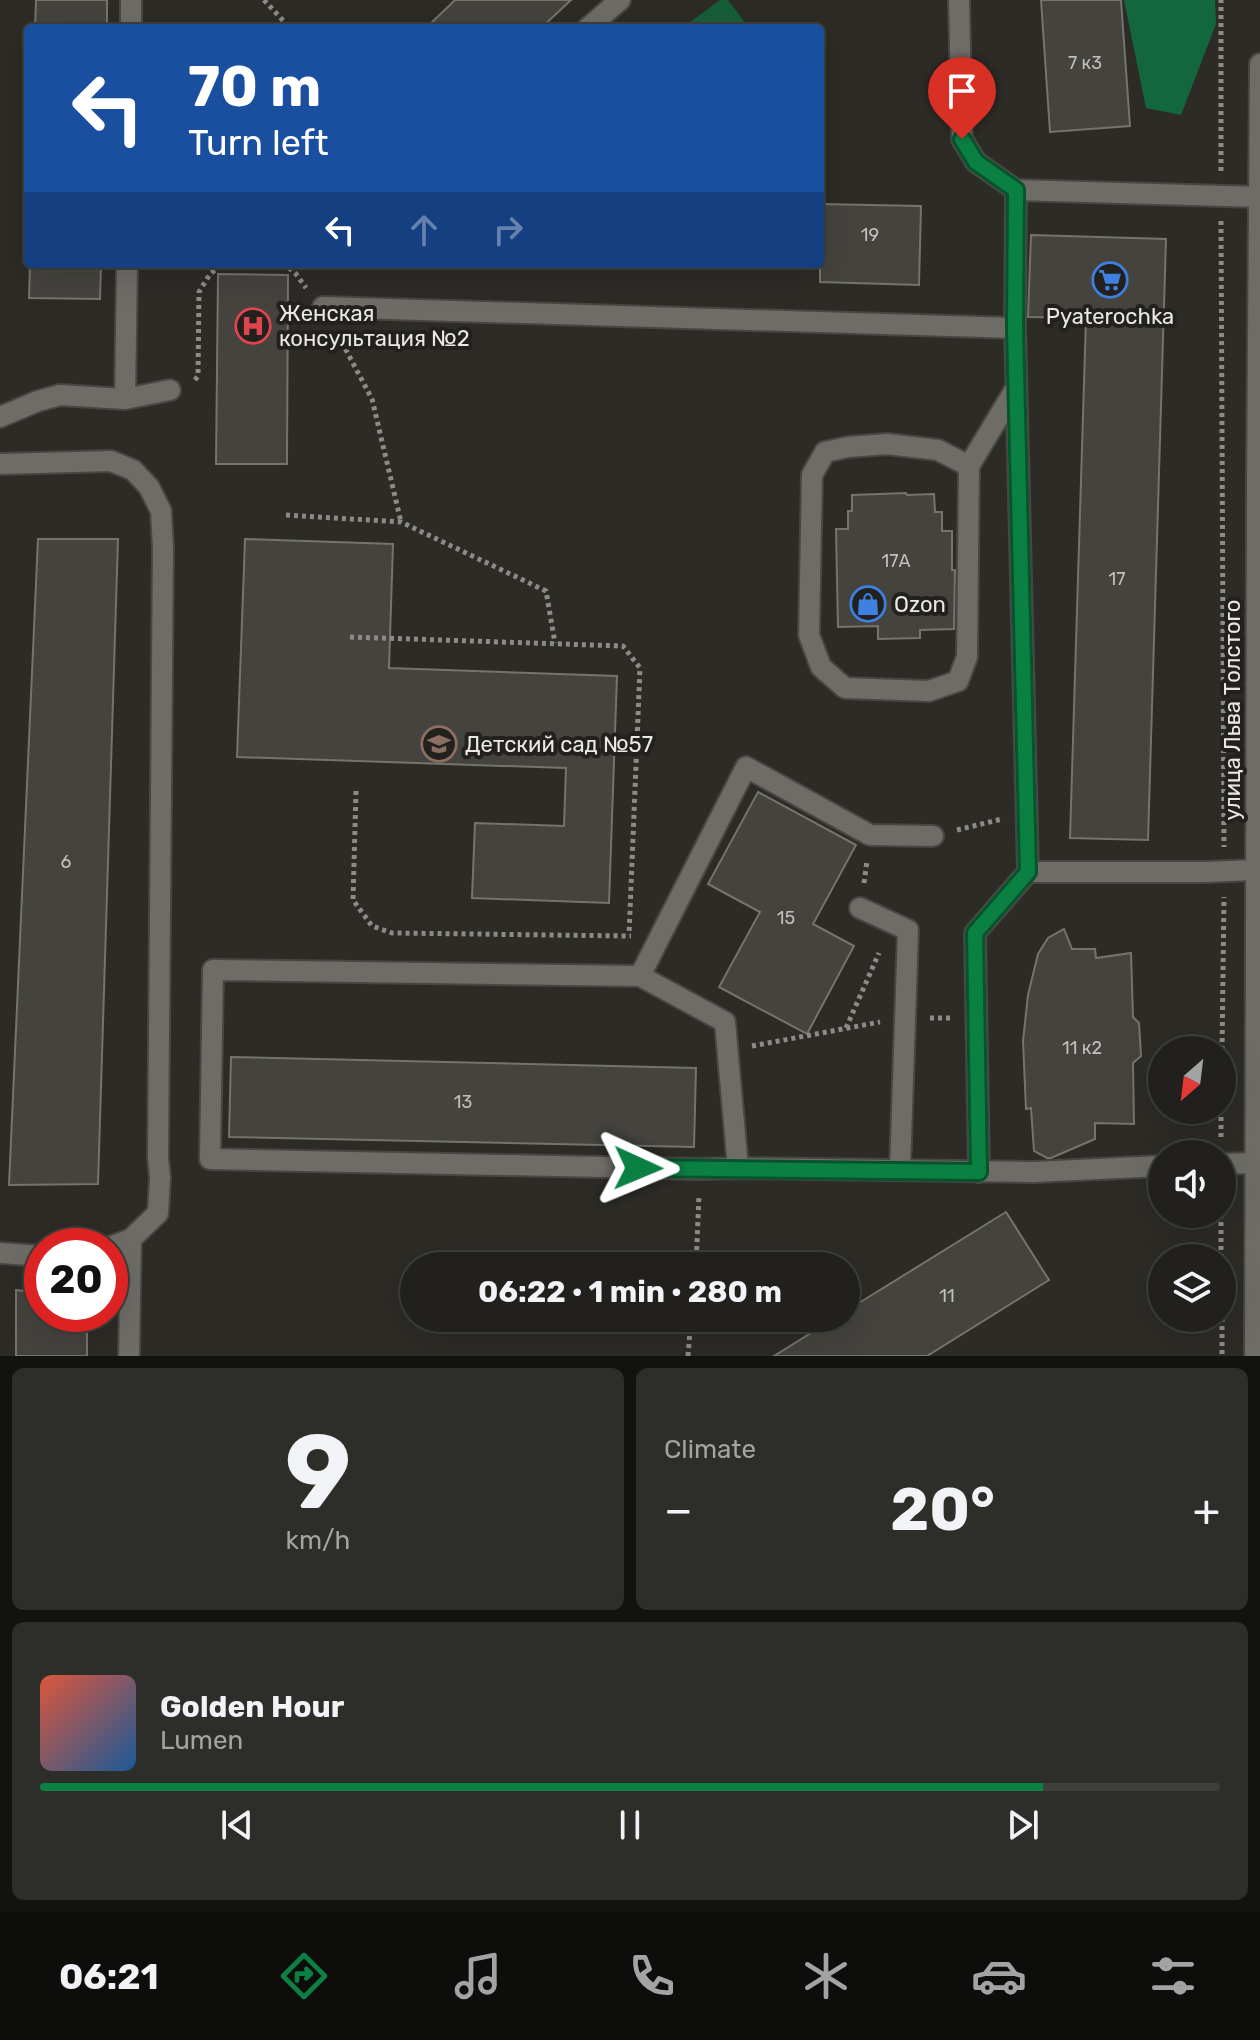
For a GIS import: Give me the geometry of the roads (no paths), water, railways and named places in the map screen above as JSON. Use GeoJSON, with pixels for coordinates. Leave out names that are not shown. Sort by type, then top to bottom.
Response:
{"type":"FeatureCollection","features":[{"type":"Feature","properties":{"kind":"street"},"geometry":{"type":"LineString","coordinates":[[131,0],[131,24]]}},
{"type":"Feature","properties":{"kind":"street"},"geometry":{"type":"LineString","coordinates":[[593,24],[620,0]]}},
{"type":"Feature","properties":{"kind":"street"},"geometry":{"type":"LineString","coordinates":[[959,0],[962,139],[976,162],[1016,190],[1259,197]]}},
{"type":"Feature","properties":{"kind":"street","name":"улица Льва Толстого"},"geometry":{"type":"LineString","coordinates":[[1255,1356],[1260,64]]}},
{"type":"Feature","properties":{"kind":"street"},"geometry":{"type":"LineString","coordinates":[[979,1172],[975,933],[1028,872],[1016,388],[1016,190]]}},
{"type":"Feature","properties":{"kind":"street"},"geometry":{"type":"LineString","coordinates":[[125,399],[127,268]]}},
{"type":"Feature","properties":{"kind":"street"},"geometry":{"type":"LineString","coordinates":[[323,307],[1015,328]]}},
{"type":"Feature","properties":{"kind":"street"},"geometry":{"type":"LineString","coordinates":[[969,466],[938,450],[887,444],[825,452],[812,475],[809,635],[821,667],[845,688],[929,691],[958,681],[967,657],[969,466],[1016,388]]}},
{"type":"Feature","properties":{"kind":"street"},"geometry":{"type":"LineString","coordinates":[[0,417],[60,395],[125,399],[170,390]]}},
{"type":"Feature","properties":{"kind":"street"},"geometry":{"type":"LineString","coordinates":[[0,464],[111,461],[133,470],[149,487],[161,511],[160,1177],[158,1213],[128,1240]]}},
{"type":"Feature","properties":{"kind":"street"},"geometry":{"type":"LineString","coordinates":[[640,976],[746,767],[870,835],[933,836]]}},
{"type":"Feature","properties":{"kind":"street"},"geometry":{"type":"LineString","coordinates":[[1028,872],[1255,870]]}},
{"type":"Feature","properties":{"kind":"street"},"geometry":{"type":"LineString","coordinates":[[860,908],[908,930],[900,1170]]}},
{"type":"Feature","properties":{"kind":"street"},"geometry":{"type":"LineString","coordinates":[[738,1168],[725,1022],[640,976],[213,970],[210,1159],[699,1169],[979,1172],[1148,1167]]}},
{"type":"Feature","properties":{"kind":"street"},"geometry":{"type":"LineString","coordinates":[[1236,1160],[1254,1163]]}},
{"type":"Feature","properties":{"kind":"street"},"geometry":{"type":"LineString","coordinates":[[129,1356],[131,1239]]}},
{"type":"Feature","properties":{"kind":"street"},"geometry":{"type":"LineString","coordinates":[[0,1253],[24,1255]]}},
{"type":"Feature","properties":{"kind":"place","name":"Pyaterochka"},"geometry":{"type":"Point","coordinates":[1110,280]}},
{"type":"Feature","properties":{"kind":"place","name":"Женская консультация №2"},"geometry":{"type":"Point","coordinates":[253,326]}},
{"type":"Feature","properties":{"kind":"place","name":"Ozon"},"geometry":{"type":"Point","coordinates":[868,604]}},
{"type":"Feature","properties":{"kind":"place","name":"Детский сад №57"},"geometry":{"type":"Point","coordinates":[439,744]}}]}
